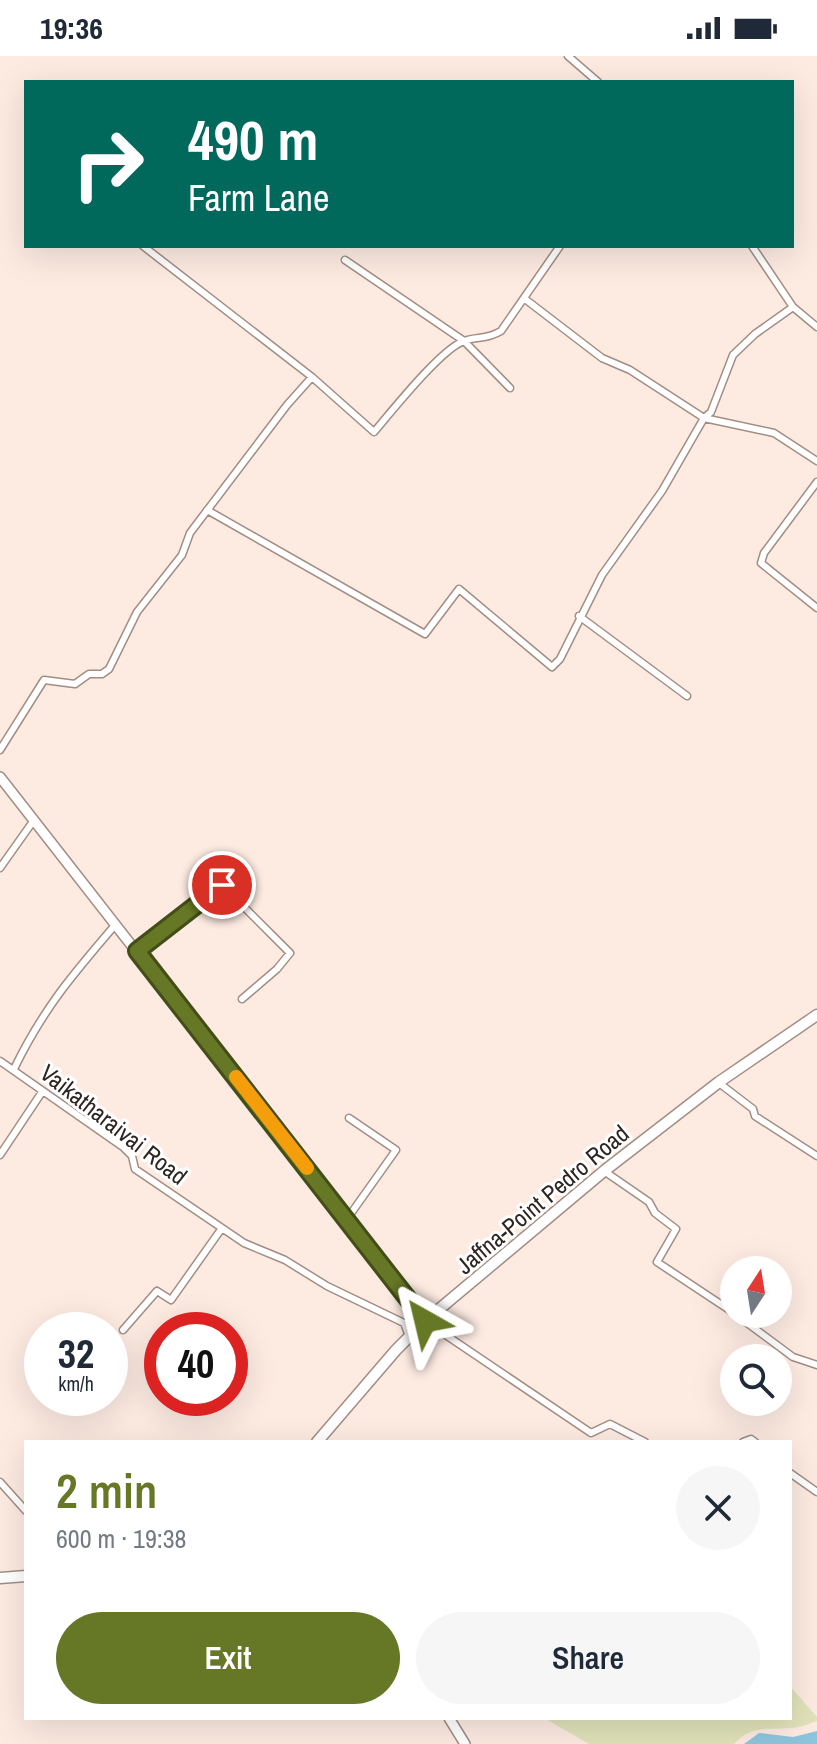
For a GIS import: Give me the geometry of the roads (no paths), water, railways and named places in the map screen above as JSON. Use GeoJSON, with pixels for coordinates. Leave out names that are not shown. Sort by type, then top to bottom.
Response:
{"type":"FeatureCollection","features":[{"type":"Feature","properties":{"kind":"main road","name":"Jaffna-Point Pedro Road"},"geometry":{"type":"LineString","coordinates":[[319,1440],[425,1321],[604,1171],[719,1082],[817,1015]]}},
{"type":"Feature","properties":{"kind":"main road"},"geometry":{"type":"LineString","coordinates":[[0,1578],[24,1576]]}},
{"type":"Feature","properties":{"kind":"street"},"geometry":{"type":"LineString","coordinates":[[568,56],[596,80]]}},
{"type":"Feature","properties":{"kind":"street"},"geometry":{"type":"LineString","coordinates":[[146,248],[312,377],[374,432],[424,377],[464,341],[487,339],[501,331],[559,248]]}},
{"type":"Feature","properties":{"kind":"street"},"geometry":{"type":"LineString","coordinates":[[753,248],[793,307],[817,327]]}},
{"type":"Feature","properties":{"kind":"street"},"geometry":{"type":"LineString","coordinates":[[345,260],[464,341],[510,388]]}},
{"type":"Feature","properties":{"kind":"street"},"geometry":{"type":"LineString","coordinates":[[525,299],[602,358],[630,370],[704,418],[774,433],[817,461]]}},
{"type":"Feature","properties":{"kind":"street"},"geometry":{"type":"LineString","coordinates":[[207,510],[425,634],[459,589],[552,667],[560,659],[602,575],[662,491],[704,418],[711,412],[733,355],[755,334],[793,307]]}},
{"type":"Feature","properties":{"kind":"street"},"geometry":{"type":"LineString","coordinates":[[0,750],[44,680],[75,684],[89,674],[102,674],[109,669],[137,612],[182,555],[190,533],[287,405],[312,377]]}},
{"type":"Feature","properties":{"kind":"street"},"geometry":{"type":"LineString","coordinates":[[817,482],[764,553],[761,563],[817,608]]}},
{"type":"Feature","properties":{"kind":"street"},"geometry":{"type":"LineString","coordinates":[[579,616],[687,696]]}},
{"type":"Feature","properties":{"kind":"street"},"geometry":{"type":"LineString","coordinates":[[0,777],[425,1321],[591,1433],[610,1424],[641,1440]]}},
{"type":"Feature","properties":{"kind":"street"},"geometry":{"type":"LineString","coordinates":[[0,868],[34,820]]}},
{"type":"Feature","properties":{"kind":"street"},"geometry":{"type":"LineString","coordinates":[[137,951],[222,885],[290,953],[277,969],[242,999]]}},
{"type":"Feature","properties":{"kind":"street"},"geometry":{"type":"LineString","coordinates":[[14,1069],[39,1018],[116,924]]}},
{"type":"Feature","properties":{"kind":"street","name":"Vaikatharaivai Road"},"geometry":{"type":"LineString","coordinates":[[0,1061],[123,1147],[132,1156],[135,1169],[244,1243],[285,1260],[327,1286],[404,1323],[409,1336]]}},
{"type":"Feature","properties":{"kind":"street"},"geometry":{"type":"LineString","coordinates":[[719,1082],[753,1109],[755,1116],[764,1123],[817,1156]]}},
{"type":"Feature","properties":{"kind":"street"},"geometry":{"type":"LineString","coordinates":[[0,1155],[42,1092]]}},
{"type":"Feature","properties":{"kind":"street"},"geometry":{"type":"LineString","coordinates":[[347,1219],[396,1150],[349,1118]]}},
{"type":"Feature","properties":{"kind":"street"},"geometry":{"type":"LineString","coordinates":[[604,1171],[649,1202],[655,1213],[676,1229],[657,1262],[720,1304]]}},
{"type":"Feature","properties":{"kind":"street"},"geometry":{"type":"LineString","coordinates":[[128,1324],[157,1291],[171,1300],[222,1228]]}},
{"type":"Feature","properties":{"kind":"street"},"geometry":{"type":"LineString","coordinates":[[754,1328],[793,1357],[817,1365]]}},
{"type":"Feature","properties":{"kind":"street"},"geometry":{"type":"LineString","coordinates":[[792,1474],[817,1492]]}},
{"type":"Feature","properties":{"kind":"street"},"geometry":{"type":"LineString","coordinates":[[0,1482],[24,1509]]}},
{"type":"Feature","properties":{"kind":"street"},"geometry":{"type":"LineString","coordinates":[[450,1720],[465,1744]]}},
{"type":"Feature","properties":{"kind":"water"},"geometry":{"type":"Polygon","coordinates":[[[817,1731],[817,1744],[744,1744],[759,1733],[793,1737],[817,1731]]]}}]}
